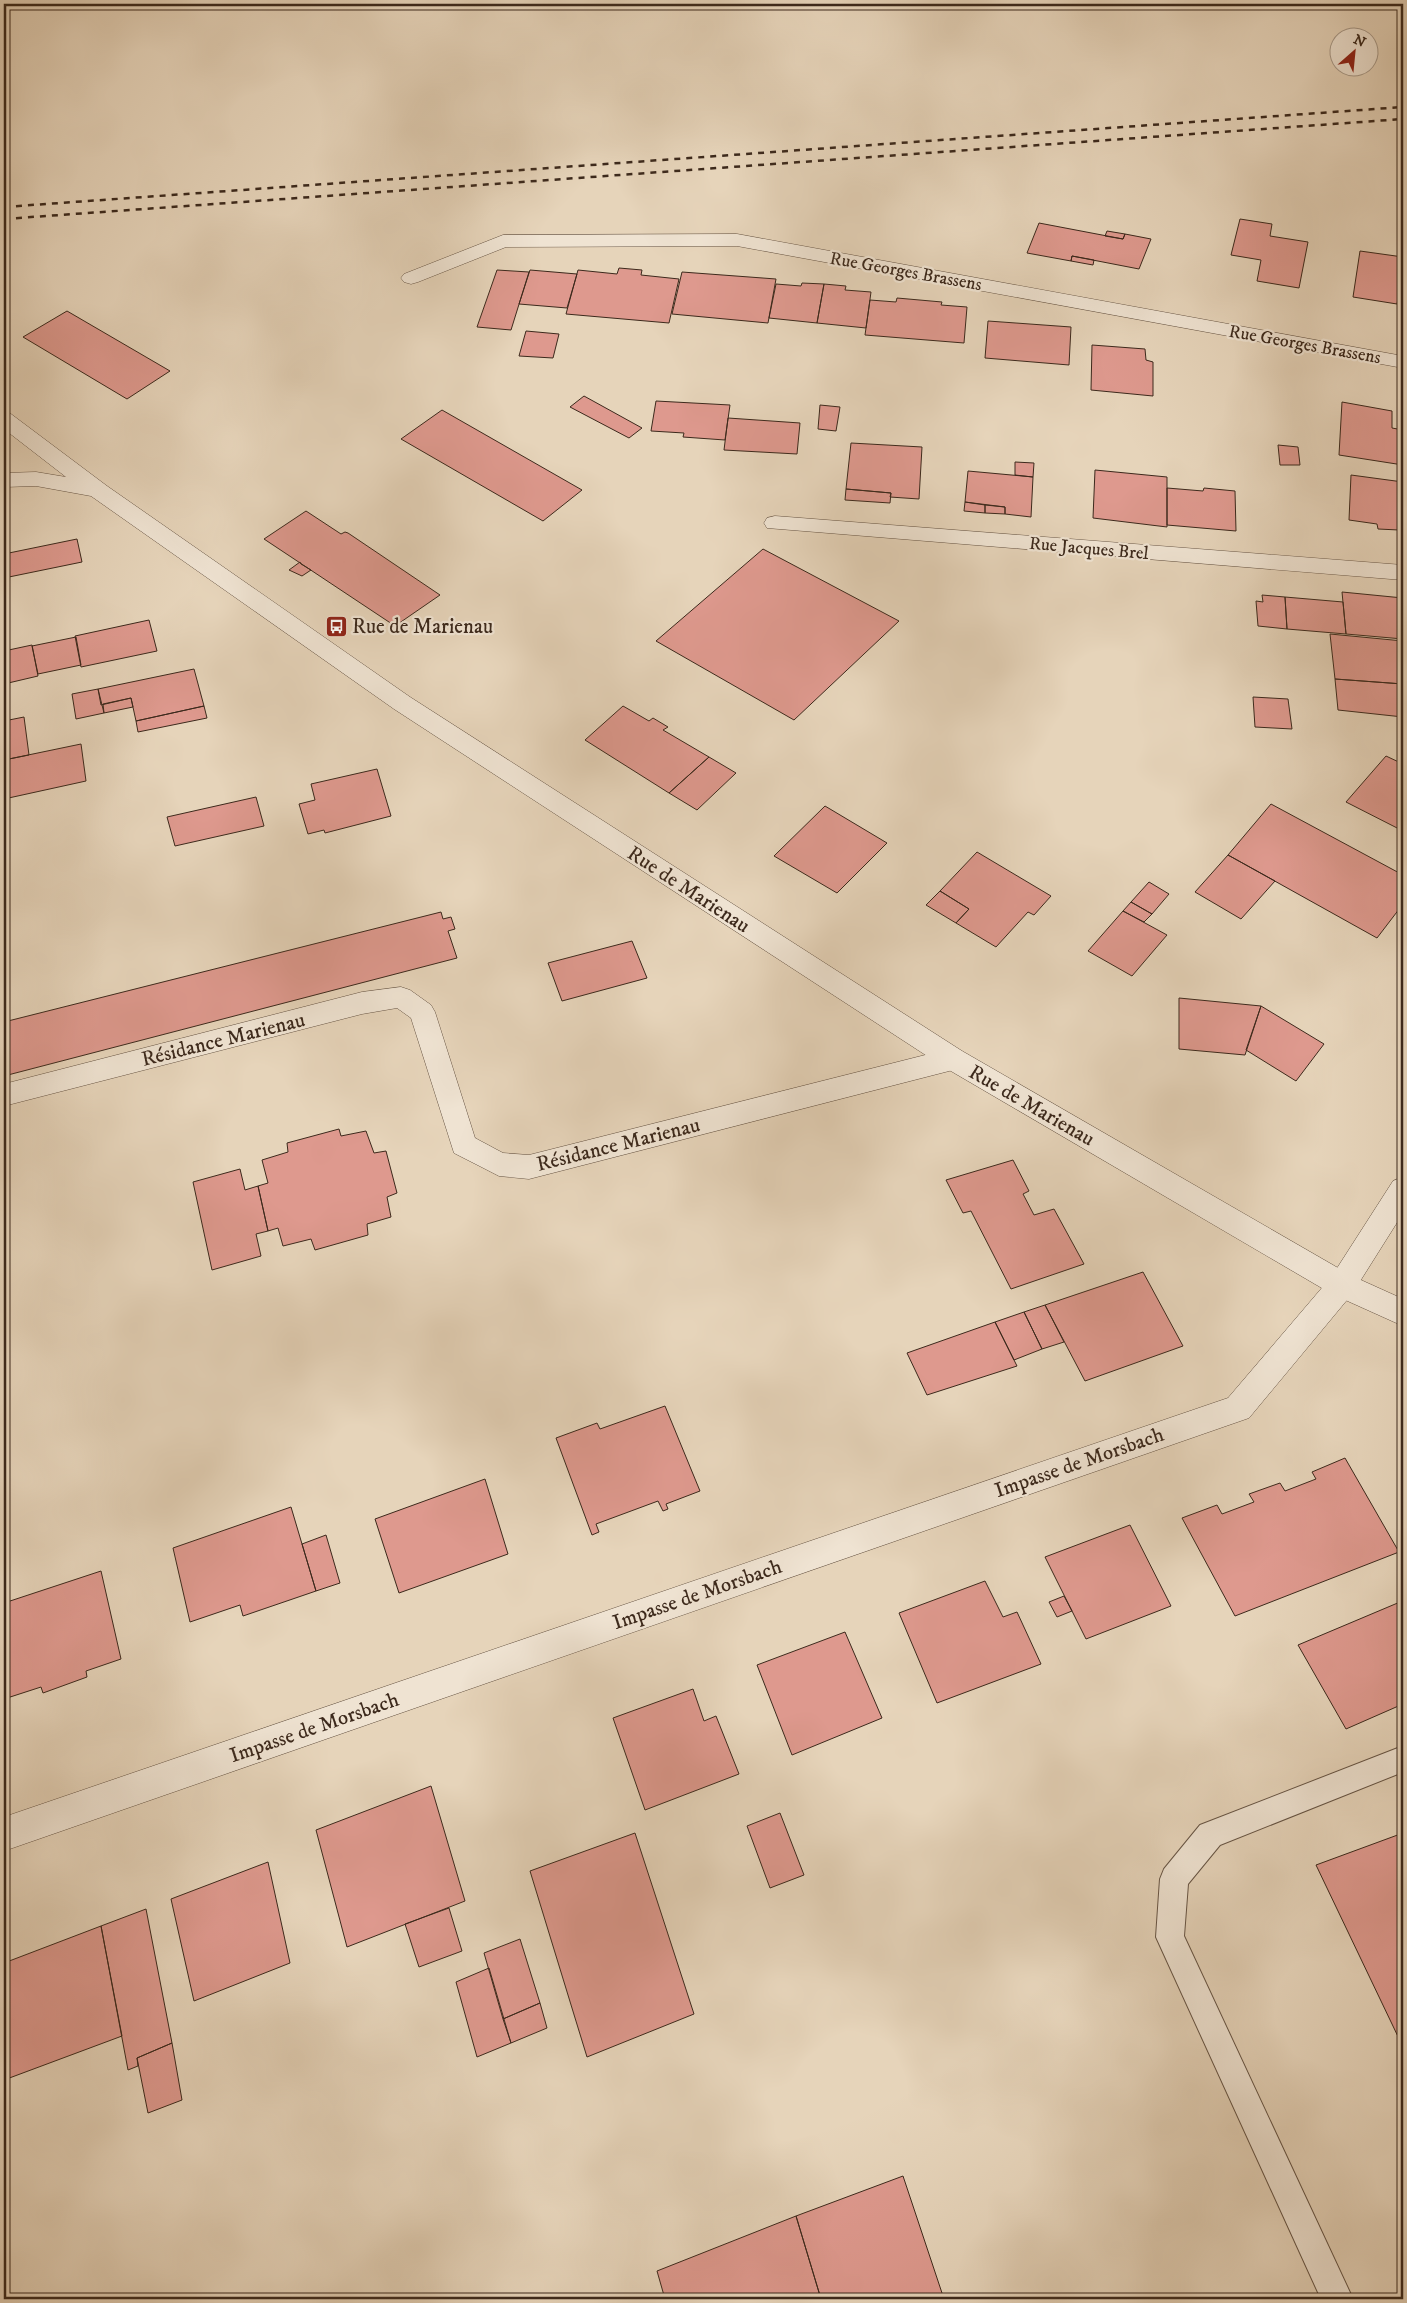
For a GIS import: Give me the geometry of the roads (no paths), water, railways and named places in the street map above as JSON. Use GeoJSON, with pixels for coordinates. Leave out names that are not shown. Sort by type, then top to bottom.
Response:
{"type":"FeatureCollection","features":[{"type":"Feature","properties":{"kind":"street","name":"Rue Georges Brassens"},"geometry":{"type":"LineString","coordinates":[[411,278],[503,241],[738,240],[1403,362]]}},
{"type":"Feature","properties":{"kind":"street","name":"Rue de Marienau"},"geometry":{"type":"LineString","coordinates":[[4,420],[99,491],[402,703],[953,1059],[1342,1285],[1403,1313]]}},
{"type":"Feature","properties":{"kind":"street"},"geometry":{"type":"LineString","coordinates":[[4,480],[18,477],[59,482],[99,491]]}},
{"type":"Feature","properties":{"kind":"street","name":"Rue Jacques Brel"},"geometry":{"type":"LineString","coordinates":[[774,522],[1403,573]]}},
{"type":"Feature","properties":{"kind":"street","name":"Résidance Marienau"},"geometry":{"type":"LineString","coordinates":[[4,1095],[362,1003],[401,997],[422,1012],[464,1145],[499,1164],[529,1167],[953,1059]]}},
{"type":"Feature","properties":{"kind":"street","name":"Impasse de Morsbach"},"geometry":{"type":"LineString","coordinates":[[4,1834],[1238,1408],[1342,1285],[1403,1189]]}},
{"type":"Feature","properties":{"kind":"lane"},"geometry":{"type":"LineString","coordinates":[[1337,2299],[1170,1937],[1174,1879],[1210,1835],[1403,1759]]}},
{"type":"Feature","properties":{"kind":"railway"},"geometry":{"type":"LineString","coordinates":[[4,207],[1403,107]]}},
{"type":"Feature","properties":{"kind":"railway"},"geometry":{"type":"LineString","coordinates":[[4,219],[1403,119]]}},
{"type":"Feature","properties":{"kind":"place","name":"Rue de Marienau"},"geometry":{"type":"Point","coordinates":[336,626]}}]}
